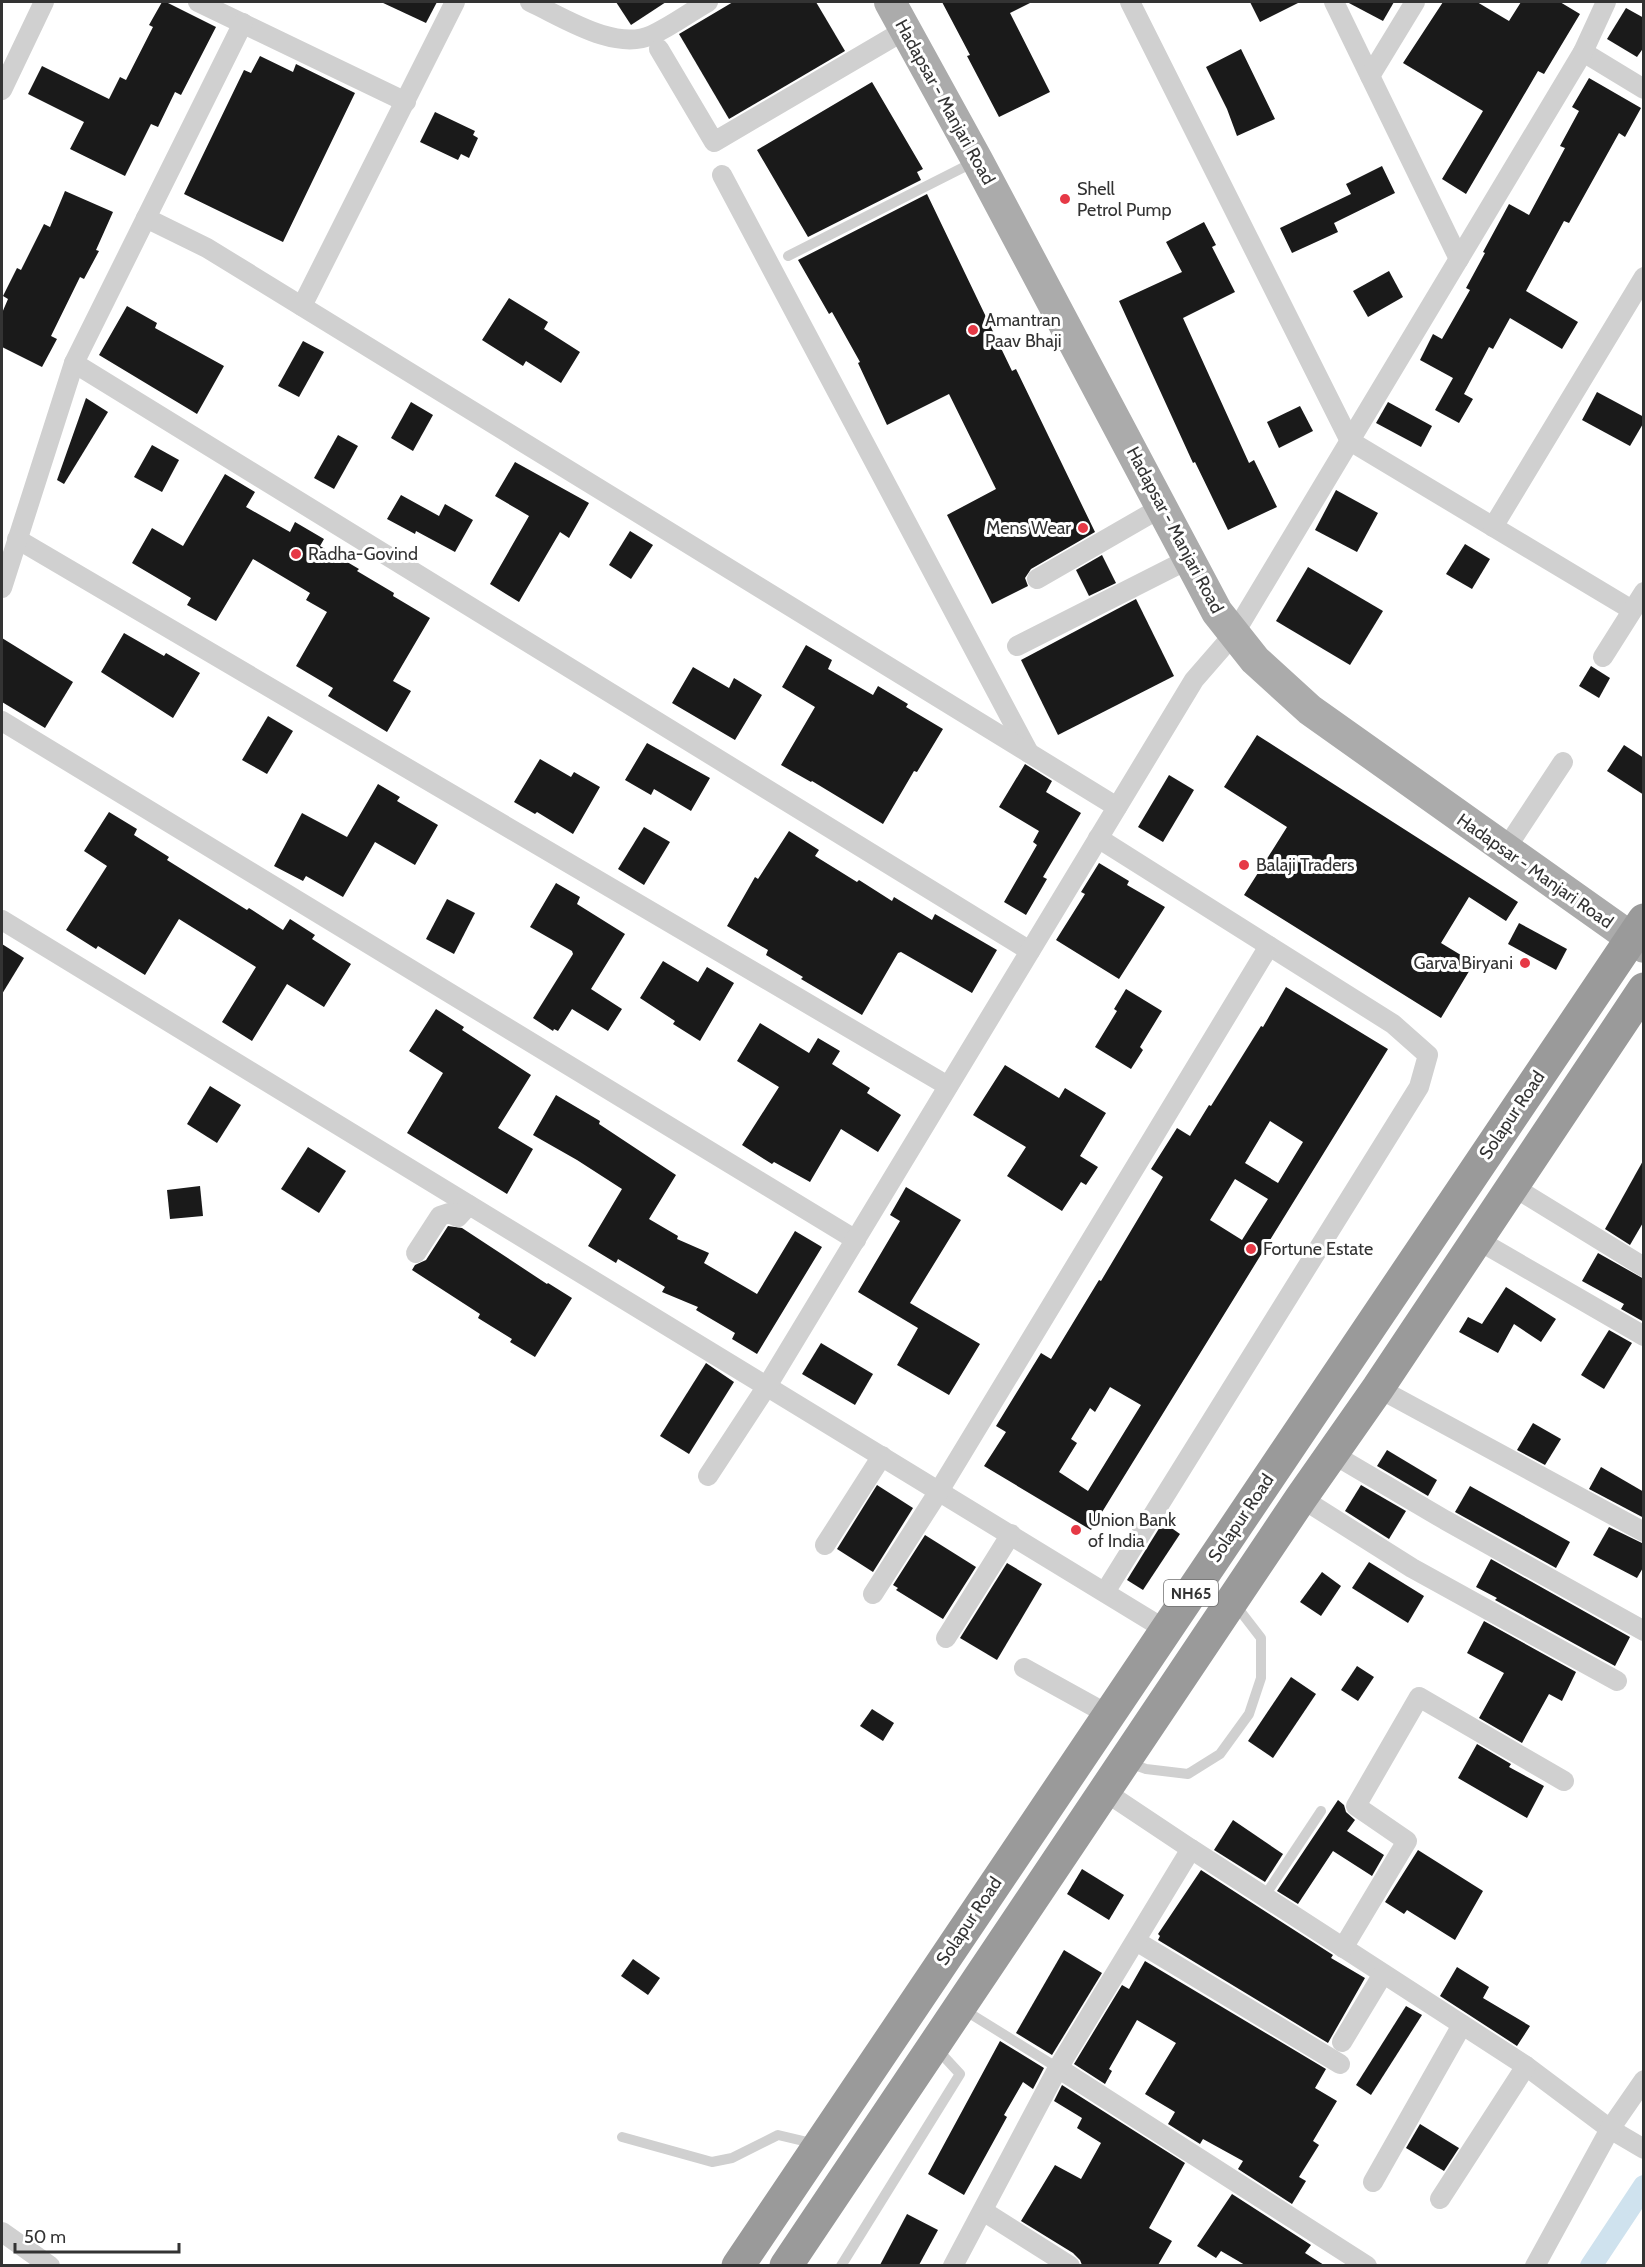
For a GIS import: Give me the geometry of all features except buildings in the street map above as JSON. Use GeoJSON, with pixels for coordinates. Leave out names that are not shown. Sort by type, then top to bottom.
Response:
{"type":"FeatureCollection","features":[{"type":"Feature","properties":{"kind":"highway","name":"Solapur Road"},"geometry":{"type":"LineString","coordinates":[[738,2265],[1166,1630],[1639,935]]}},
{"type":"Feature","properties":{"kind":"highway","name":"NH65"},"geometry":{"type":"LineString","coordinates":[[797,2262],[933,2045],[1331,1453],[1378,1388],[1476,1239],[1640,1001]]}},
{"type":"Feature","properties":{"kind":"main road","name":"Hadapsar - Manjari Road"},"geometry":{"type":"LineString","coordinates":[[890,2],[977,160],[1217,612],[1234,634],[1255,660],[1310,710],[1505,850],[1639,935]]}},
{"type":"Feature","properties":{"kind":"street"},"geometry":{"type":"LineString","coordinates":[[2,90],[44,2]]}},
{"type":"Feature","properties":{"kind":"street"},"geometry":{"type":"LineString","coordinates":[[198,2],[406,102]]}},
{"type":"Feature","properties":{"kind":"street"},"geometry":{"type":"LineString","coordinates":[[302,306],[455,2]]}},
{"type":"Feature","properties":{"kind":"street"},"geometry":{"type":"LineString","coordinates":[[530,2],[606,37],[628,40],[651,36],[708,2]]}},
{"type":"Feature","properties":{"kind":"street"},"geometry":{"type":"LineString","coordinates":[[1130,2],[1350,441],[1632,610]]}},
{"type":"Feature","properties":{"kind":"street"},"geometry":{"type":"LineString","coordinates":[[1334,2],[1459,259]]}},
{"type":"Feature","properties":{"kind":"street"},"geometry":{"type":"LineString","coordinates":[[1370,76],[1415,2]]}},
{"type":"Feature","properties":{"kind":"street"},"geometry":{"type":"LineString","coordinates":[[708,1476],[767,1386],[1194,680],[1234,634],[1583,52],[1603,3]]}},
{"type":"Feature","properties":{"kind":"street"},"geometry":{"type":"LineString","coordinates":[[2,588],[74,363],[243,23]]}},
{"type":"Feature","properties":{"kind":"street"},"geometry":{"type":"LineString","coordinates":[[659,49],[714,142],[905,30]]}},
{"type":"Feature","properties":{"kind":"street"},"geometry":{"type":"LineString","coordinates":[[1583,52],[1644,89]]}},
{"type":"Feature","properties":{"kind":"street"},"geometry":{"type":"LineString","coordinates":[[722,176],[1029,753]]}},
{"type":"Feature","properties":{"kind":"street"},"geometry":{"type":"LineString","coordinates":[[146,218],[207,248],[1117,807]]}},
{"type":"Feature","properties":{"kind":"street"},"geometry":{"type":"LineString","coordinates":[[1494,527],[1644,277]]}},
{"type":"Feature","properties":{"kind":"street"},"geometry":{"type":"LineString","coordinates":[[74,363],[1030,951]]}},
{"type":"Feature","properties":{"kind":"street"},"geometry":{"type":"LineString","coordinates":[[1037,579],[1162,507]]}},
{"type":"Feature","properties":{"kind":"street"},"geometry":{"type":"LineString","coordinates":[[17,539],[948,1086]]}},
{"type":"Feature","properties":{"kind":"street"},"geometry":{"type":"LineString","coordinates":[[1017,646],[1189,559]]}},
{"type":"Feature","properties":{"kind":"street"},"geometry":{"type":"LineString","coordinates":[[1603,657],[1644,592]]}},
{"type":"Feature","properties":{"kind":"street"},"geometry":{"type":"LineString","coordinates":[[2,721],[855,1240]]}},
{"type":"Feature","properties":{"kind":"street"},"geometry":{"type":"LineString","coordinates":[[1505,850],[1563,762]]}},
{"type":"Feature","properties":{"kind":"street"},"geometry":{"type":"LineString","coordinates":[[1098,838],[1394,1024],[1428,1055],[1419,1087],[1106,1592]]}},
{"type":"Feature","properties":{"kind":"street"},"geometry":{"type":"LineString","coordinates":[[2,920],[1166,1630]]}},
{"type":"Feature","properties":{"kind":"street"},"geometry":{"type":"LineString","coordinates":[[873,1594],[939,1491],[1269,946]]}},
{"type":"Feature","properties":{"kind":"street"},"geometry":{"type":"LineString","coordinates":[[1512,1186],[1644,1267]]}},
{"type":"Feature","properties":{"kind":"street"},"geometry":{"type":"LineString","coordinates":[[416,1253],[441,1216],[449,1213],[458,1217],[469,1205]]}},
{"type":"Feature","properties":{"kind":"street"},"geometry":{"type":"LineString","coordinates":[[1476,1239],[1644,1335]]}},
{"type":"Feature","properties":{"kind":"street"},"geometry":{"type":"LineString","coordinates":[[1378,1388],[1644,1532]]}},
{"type":"Feature","properties":{"kind":"street"},"geometry":{"type":"LineString","coordinates":[[1331,1453],[1445,1520],[1644,1631]]}},
{"type":"Feature","properties":{"kind":"street"},"geometry":{"type":"LineString","coordinates":[[825,1545],[882,1456]]}},
{"type":"Feature","properties":{"kind":"street"},"geometry":{"type":"LineString","coordinates":[[1301,1498],[1412,1568],[1617,1681]]}},
{"type":"Feature","properties":{"kind":"street"},"geometry":{"type":"LineString","coordinates":[[946,1638],[1011,1534]]}},
{"type":"Feature","properties":{"kind":"street"},"geometry":{"type":"LineString","coordinates":[[1024,1668],[1109,1715]]}},
{"type":"Feature","properties":{"kind":"street"},"geometry":{"type":"LineString","coordinates":[[1343,1948],[1407,1841],[1356,1806],[1419,1697],[1564,1781]]}},
{"type":"Feature","properties":{"kind":"street"},"geometry":{"type":"LineString","coordinates":[[1104,1791],[1191,1850],[1526,2066],[1610,2129],[1638,2145]]}},
{"type":"Feature","properties":{"kind":"street"},"geometry":{"type":"LineString","coordinates":[[953,2265],[1058,2068],[1191,1850]]}},
{"type":"Feature","properties":{"kind":"street"},"geometry":{"type":"LineString","coordinates":[[1136,1941],[1340,2064]]}},
{"type":"Feature","properties":{"kind":"street"},"geometry":{"type":"LineString","coordinates":[[1342,2042],[1383,1974]]}},
{"type":"Feature","properties":{"kind":"street"},"geometry":{"type":"LineString","coordinates":[[1373,2182],[1462,2025]]}},
{"type":"Feature","properties":{"kind":"street"},"geometry":{"type":"LineString","coordinates":[[1440,2199],[1526,2066]]}},
{"type":"Feature","properties":{"kind":"street"},"geometry":{"type":"LineString","coordinates":[[1058,2068],[1367,2265]]}},
{"type":"Feature","properties":{"kind":"street"},"geometry":{"type":"LineString","coordinates":[[1535,2265],[1610,2129],[1644,2080]]}},
{"type":"Feature","properties":{"kind":"street"},"geometry":{"type":"LineString","coordinates":[[983,2211],[1070,2265]]}},
{"type":"Feature","properties":{"kind":"street"},"geometry":{"type":"LineString","coordinates":[[2,2232],[50,2265]]}},
{"type":"Feature","properties":{"kind":"lane"},"geometry":{"type":"LineString","coordinates":[[788,256],[977,160]]}},
{"type":"Feature","properties":{"kind":"lane"},"geometry":{"type":"LineString","coordinates":[[1124,1762],[1146,1770],[1188,1774],[1220,1754],[1249,1714],[1261,1678],[1261,1638],[1232,1600]]}},
{"type":"Feature","properties":{"kind":"lane"},"geometry":{"type":"LineString","coordinates":[[1264,1897],[1321,1811]]}},
{"type":"Feature","properties":{"kind":"lane"},"geometry":{"type":"LineString","coordinates":[[959,2007],[1058,2068]]}},
{"type":"Feature","properties":{"kind":"lane"},"geometry":{"type":"LineString","coordinates":[[841,2265],[960,2074],[933,2045]]}},
{"type":"Feature","properties":{"kind":"lane"},"geometry":{"type":"LineString","coordinates":[[622,2137],[712,2162],[732,2158],[778,2135],[819,2145]]}},
{"type":"Feature","properties":{"kind":"waterway"},"geometry":{"type":"LineString","coordinates":[[1591,2266],[1644,2186]]}},
{"type":"Feature","properties":{"kind":"place","name":"Shell Petrol Pump"},"geometry":{"type":"Point","coordinates":[1065,199]}},
{"type":"Feature","properties":{"kind":"place","name":"Amantran Paav Bhaji"},"geometry":{"type":"Point","coordinates":[973,330]}},
{"type":"Feature","properties":{"kind":"place","name":"Mens Wear"},"geometry":{"type":"Point","coordinates":[1083,528]}},
{"type":"Feature","properties":{"kind":"place","name":"Radha-Govind"},"geometry":{"type":"Point","coordinates":[296,554]}},
{"type":"Feature","properties":{"kind":"place","name":"Balaji Traders"},"geometry":{"type":"Point","coordinates":[1244,865]}},
{"type":"Feature","properties":{"kind":"place","name":"Garva Biryani"},"geometry":{"type":"Point","coordinates":[1525,963]}},
{"type":"Feature","properties":{"kind":"place","name":"Fortune Estate"},"geometry":{"type":"Point","coordinates":[1251,1249]}},
{"type":"Feature","properties":{"kind":"place","name":"Union Bank of India"},"geometry":{"type":"Point","coordinates":[1076,1530]}}]}
